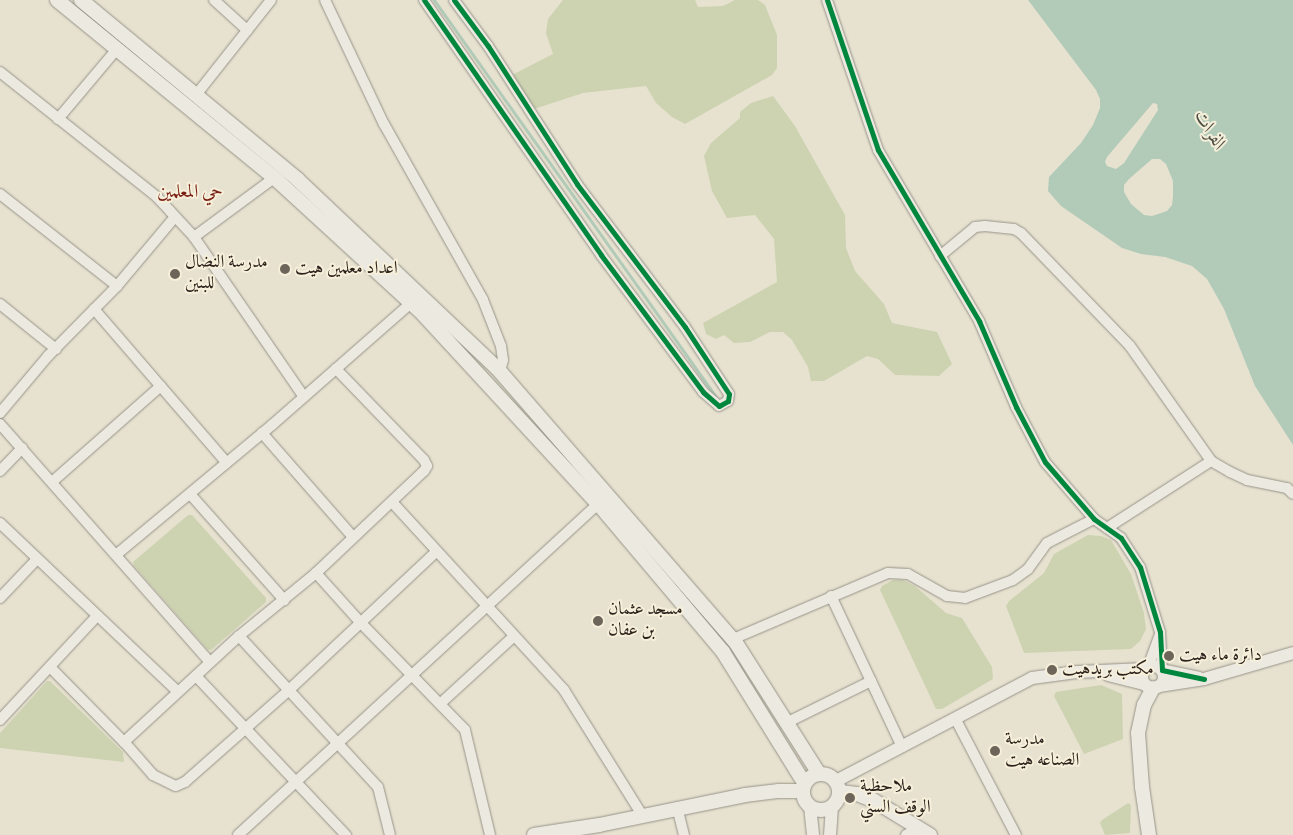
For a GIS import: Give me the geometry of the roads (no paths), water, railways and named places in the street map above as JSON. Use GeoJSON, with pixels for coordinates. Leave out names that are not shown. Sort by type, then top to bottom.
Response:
{"type":"FeatureCollection","features":[{"type":"Feature","properties":{"kind":"main road"},"geometry":{"type":"LineString","coordinates":[[57,0],[274,178],[412,303],[598,504],[723,652],[804,788],[810,806],[821,810],[832,806],[839,798],[838,787],[829,775],[819,774],[810,777],[804,788]]}},
{"type":"Feature","properties":{"kind":"main road"},"geometry":{"type":"LineString","coordinates":[[81,0],[297,179],[500,371],[733,639],[819,774]]}},
{"type":"Feature","properties":{"kind":"main road"},"geometry":{"type":"LineString","coordinates":[[518,418],[530,406]]}},
{"type":"Feature","properties":{"kind":"main road"},"geometry":{"type":"LineString","coordinates":[[1149,835],[1142,787],[1138,733],[1144,705],[1152,686]]}},
{"type":"Feature","properties":{"kind":"main road"},"geometry":{"type":"LineString","coordinates":[[838,787],[873,800],[924,831]]}},
{"type":"Feature","properties":{"kind":"main road"},"geometry":{"type":"LineString","coordinates":[[534,835],[600,830],[642,815],[754,794],[804,788]]}},
{"type":"Feature","properties":{"kind":"street"},"geometry":{"type":"LineString","coordinates":[[214,0],[248,30]]}},
{"type":"Feature","properties":{"kind":"street"},"geometry":{"type":"LineString","coordinates":[[196,95],[272,0]]}},
{"type":"Feature","properties":{"kind":"street"},"geometry":{"type":"LineString","coordinates":[[325,0],[384,124],[483,300],[501,346],[503,360],[500,371]]}},
{"type":"Feature","properties":{"kind":"street"},"geometry":{"type":"LineString","coordinates":[[424,0],[601,255],[703,392],[719,406],[728,401],[729,394],[685,327],[577,184],[488,46],[454,0]]}},
{"type":"Feature","properties":{"kind":"street"},"geometry":{"type":"LineString","coordinates":[[827,0],[878,150],[979,321],[1016,407],[1045,462],[1094,519],[1121,538],[1140,567],[1160,632],[1164,679],[1152,686]]}},
{"type":"Feature","properties":{"kind":"street"},"geometry":{"type":"LineString","coordinates":[[58,118],[118,49]]}},
{"type":"Feature","properties":{"kind":"street"},"geometry":{"type":"LineString","coordinates":[[0,72],[157,196],[194,237],[304,397]]}},
{"type":"Feature","properties":{"kind":"street"},"geometry":{"type":"LineString","coordinates":[[194,237],[274,178]]}},
{"type":"Feature","properties":{"kind":"street"},"geometry":{"type":"LineString","coordinates":[[0,194],[117,286]]}},
{"type":"Feature","properties":{"kind":"street"},"geometry":{"type":"LineString","coordinates":[[0,413],[56,349],[117,286],[175,217]]}},
{"type":"Feature","properties":{"kind":"street"},"geometry":{"type":"LineString","coordinates":[[940,256],[975,227],[1014,229],[1021,233],[1130,346],[1211,460],[1230,472],[1248,480],[1286,488],[1293,494]]}},
{"type":"Feature","properties":{"kind":"street"},"geometry":{"type":"LineString","coordinates":[[116,555],[262,433],[412,303]]}},
{"type":"Feature","properties":{"kind":"street"},"geometry":{"type":"LineString","coordinates":[[0,304],[56,349]]}},
{"type":"Feature","properties":{"kind":"street"},"geometry":{"type":"LineString","coordinates":[[94,309],[227,462]]}},
{"type":"Feature","properties":{"kind":"street"},"geometry":{"type":"LineString","coordinates":[[124,742],[210,662],[316,573],[392,502],[427,466],[424,460],[336,369]]}},
{"type":"Feature","properties":{"kind":"street"},"geometry":{"type":"LineString","coordinates":[[52,482],[160,386]]}},
{"type":"Feature","properties":{"kind":"street"},"geometry":{"type":"LineString","coordinates":[[0,424],[210,662]]}},
{"type":"Feature","properties":{"kind":"street"},"geometry":{"type":"LineString","coordinates":[[262,433],[353,537]]}},
{"type":"Feature","properties":{"kind":"street"},"geometry":{"type":"LineString","coordinates":[[0,472],[22,448]]}},
{"type":"Feature","properties":{"kind":"street"},"geometry":{"type":"LineString","coordinates":[[1107,528],[1211,460]]}},
{"type":"Feature","properties":{"kind":"street"},"geometry":{"type":"LineString","coordinates":[[190,494],[284,600]]}},
{"type":"Feature","properties":{"kind":"street"},"geometry":{"type":"LineString","coordinates":[[392,502],[564,690],[642,815]]}},
{"type":"Feature","properties":{"kind":"street"},"geometry":{"type":"LineString","coordinates":[[238,835],[598,504]]}},
{"type":"Feature","properties":{"kind":"street"},"geometry":{"type":"LineString","coordinates":[[733,639],[888,573],[908,574],[947,596],[965,598],[1013,580],[1028,569],[1047,543],[1094,519]]}},
{"type":"Feature","properties":{"kind":"street"},"geometry":{"type":"LineString","coordinates":[[0,523],[178,692]]}},
{"type":"Feature","properties":{"kind":"street"},"geometry":{"type":"LineString","coordinates":[[50,667],[124,742],[153,775],[176,786],[185,782],[289,690],[436,552]]}},
{"type":"Feature","properties":{"kind":"street"},"geometry":{"type":"LineString","coordinates":[[0,598],[37,558]]}},
{"type":"Feature","properties":{"kind":"street"},"geometry":{"type":"LineString","coordinates":[[316,573],[361,623],[441,703],[465,730],[490,835]]}},
{"type":"Feature","properties":{"kind":"street"},"geometry":{"type":"LineString","coordinates":[[831,596],[902,746]]}},
{"type":"Feature","properties":{"kind":"street"},"geometry":{"type":"LineString","coordinates":[[0,720],[97,616]]}},
{"type":"Feature","properties":{"kind":"street"},"geometry":{"type":"LineString","coordinates":[[1152,686],[1142,675],[1160,632]]}},
{"type":"Feature","properties":{"kind":"street"},"geometry":{"type":"LineString","coordinates":[[240,636],[378,787],[390,835]]}},
{"type":"Feature","properties":{"kind":"street"},"geometry":{"type":"LineString","coordinates":[[441,703],[514,636]]}},
{"type":"Feature","properties":{"kind":"street"},"geometry":{"type":"LineString","coordinates":[[1091,672],[1152,686],[1204,679],[1293,653]]}},
{"type":"Feature","properties":{"kind":"street"},"geometry":{"type":"LineString","coordinates":[[838,787],[902,746],[1032,678],[1157,666],[1162,670],[1204,679]]}},
{"type":"Feature","properties":{"kind":"street"},"geometry":{"type":"LineString","coordinates":[[196,676],[346,835]]}},
{"type":"Feature","properties":{"kind":"street"},"geometry":{"type":"LineString","coordinates":[[786,722],[871,681]]}},
{"type":"Feature","properties":{"kind":"street"},"geometry":{"type":"LineString","coordinates":[[955,718],[1016,835]]}},
{"type":"Feature","properties":{"kind":"street"},"geometry":{"type":"LineString","coordinates":[[810,806],[813,835]]}},
{"type":"Feature","properties":{"kind":"street"},"geometry":{"type":"LineString","coordinates":[[830,835],[832,806]]}},
{"type":"Feature","properties":{"kind":"street"},"geometry":{"type":"LineString","coordinates":[[677,808],[684,835]]}},
{"type":"Feature","properties":{"kind":"street"},"geometry":{"type":"LineString","coordinates":[[906,835],[924,831]]}},
{"type":"Feature","properties":{"kind":"water","name":"الفرات"},"geometry":{"type":"Polygon","coordinates":[[[1028,0],[1293,0],[1293,445],[1255,386],[1224,309],[1207,279],[1192,266],[1165,257],[1141,254],[1122,248],[1061,206],[1048,191],[1049,177],[1081,143],[1093,125],[1100,108],[1100,99],[1096,90],[1028,0]],[[1153,103],[1107,157],[1105,162],[1107,166],[1116,169],[1124,163],[1158,110],[1157,104],[1153,103]],[[1152,159],[1129,179],[1124,185],[1124,192],[1131,204],[1144,215],[1152,216],[1167,211],[1172,205],[1173,181],[1166,164],[1160,159],[1152,159]]]}},
{"type":"Feature","properties":{"kind":"waterway"},"geometry":{"type":"LineString","coordinates":[[434,0],[715,396]]}},
{"type":"Feature","properties":{"kind":"place","name":"اعداد معلمين هيت"},"geometry":{"type":"Point","coordinates":[285,269]}},
{"type":"Feature","properties":{"kind":"place","name":"مدرسة النضال للبنين"},"geometry":{"type":"Point","coordinates":[175,274]}},
{"type":"Feature","properties":{"kind":"place","name":"مسجد عثمان بن عفان"},"geometry":{"type":"Point","coordinates":[598,621]}},
{"type":"Feature","properties":{"kind":"place","name":"دائرة ماء هيت"},"geometry":{"type":"Point","coordinates":[1169,656]}},
{"type":"Feature","properties":{"kind":"place","name":"مكتب بريدهيت"},"geometry":{"type":"Point","coordinates":[1052,670]}},
{"type":"Feature","properties":{"kind":"place","name":"مدرسة الصناعه هيت"},"geometry":{"type":"Point","coordinates":[995,751]}},
{"type":"Feature","properties":{"kind":"place","name":"ملاحظية الوقف السني"},"geometry":{"type":"Point","coordinates":[850,798]}},
{"type":"Feature","properties":{"kind":"district","name":"حي المعلمين"},"geometry":{"type":"Point","coordinates":[190,193]}}]}
